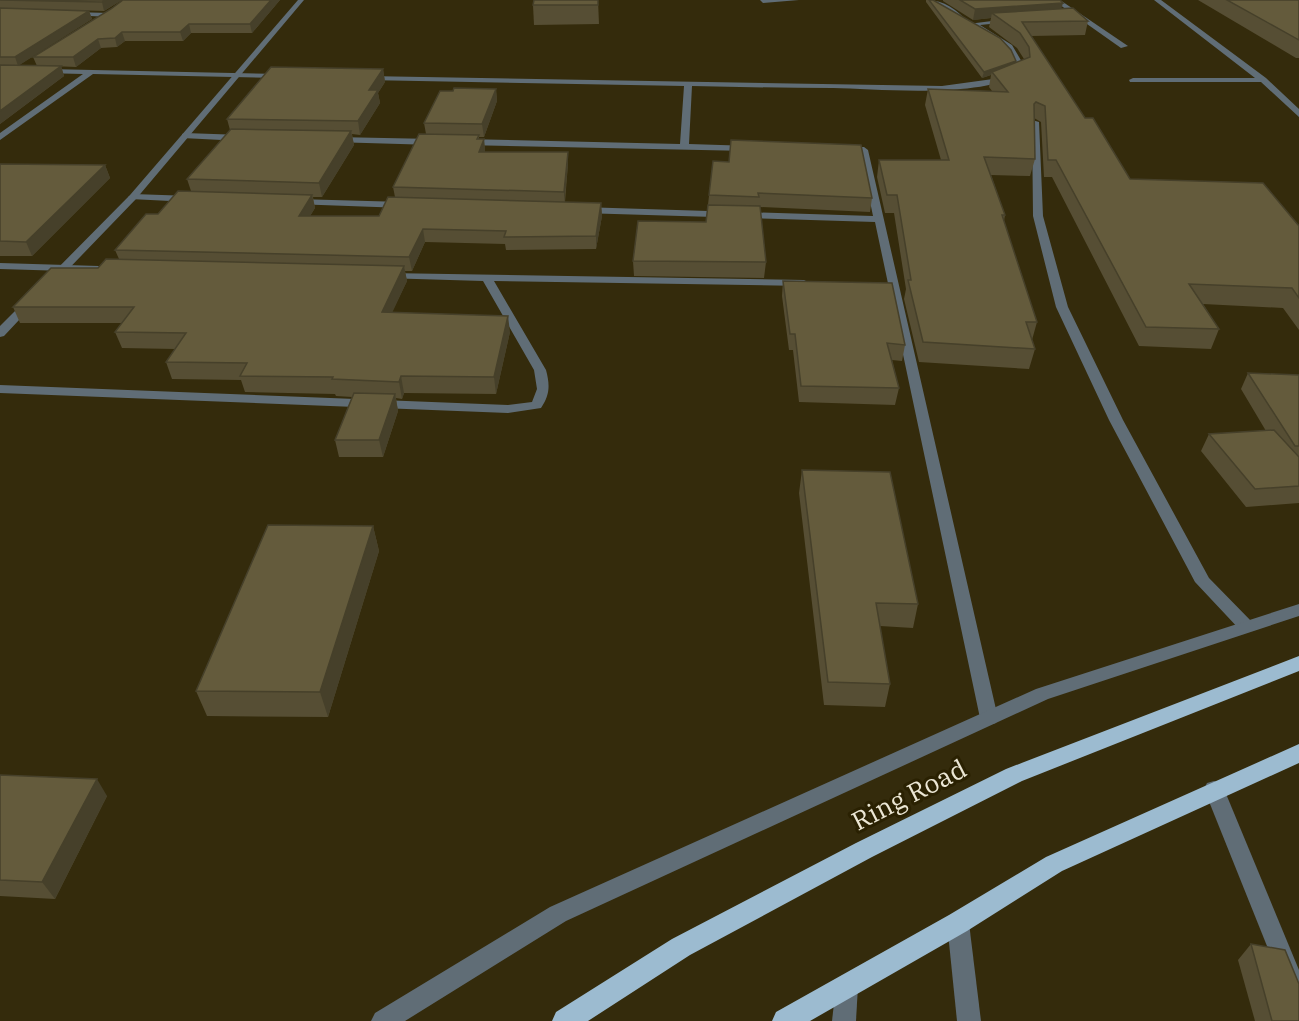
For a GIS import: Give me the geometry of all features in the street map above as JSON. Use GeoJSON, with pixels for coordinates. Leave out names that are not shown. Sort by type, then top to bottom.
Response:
{"type":"FeatureCollection","features":[{"type":"Feature","properties":{"kind":"highway","name":"Ring Road"},"geometry":{"type":"LineString","coordinates":[[565,1021],[681,947],[1014,775],[1299,663]]}},
{"type":"Feature","properties":{"kind":"highway"},"geometry":{"type":"LineString","coordinates":[[785,1021],[958,923],[1054,864],[1214,789],[1299,753]]}},
{"type":"Feature","properties":{"kind":"street"},"geometry":{"type":"LineString","coordinates":[[0,333],[133,197],[302,0]]}},
{"type":"Feature","properties":{"kind":"street"},"geometry":{"type":"LineString","coordinates":[[763,1],[796,0]]}},
{"type":"Feature","properties":{"kind":"street"},"geometry":{"type":"LineString","coordinates":[[356,77],[942,87],[1001,78],[1022,69],[1011,50],[992,34],[960,19],[949,8],[930,0]]}},
{"type":"Feature","properties":{"kind":"street"},"geometry":{"type":"LineString","coordinates":[[1056,0],[1124,46]]}},
{"type":"Feature","properties":{"kind":"street"},"geometry":{"type":"LineString","coordinates":[[1157,0],[1263,80],[1299,114]]}},
{"type":"Feature","properties":{"kind":"street"},"geometry":{"type":"LineString","coordinates":[[62,13],[113,12],[100,21]]}},
{"type":"Feature","properties":{"kind":"street"},"geometry":{"type":"LineString","coordinates":[[1070,17],[1081,17]]}},
{"type":"Feature","properties":{"kind":"street"},"geometry":{"type":"LineString","coordinates":[[971,24],[1015,21]]}},
{"type":"Feature","properties":{"kind":"street"},"geometry":{"type":"LineString","coordinates":[[20,71],[30,64]]}},
{"type":"Feature","properties":{"kind":"street"},"geometry":{"type":"LineString","coordinates":[[0,70],[297,76]]}},
{"type":"Feature","properties":{"kind":"street"},"geometry":{"type":"LineString","coordinates":[[3,133],[90,73]]}},
{"type":"Feature","properties":{"kind":"street"},"geometry":{"type":"LineString","coordinates":[[1133,80],[1263,80]]}},
{"type":"Feature","properties":{"kind":"street"},"geometry":{"type":"LineString","coordinates":[[684,147],[688,83]]}},
{"type":"Feature","properties":{"kind":"street"},"geometry":{"type":"LineString","coordinates":[[1035,122],[1038,216],[1062,307],[1116,420],[1203,582],[1247,627]]}},
{"type":"Feature","properties":{"kind":"street"},"geometry":{"type":"LineString","coordinates":[[185,136],[256,138]]}},
{"type":"Feature","properties":{"kind":"street"},"geometry":{"type":"LineString","coordinates":[[328,139],[446,142]]}},
{"type":"Feature","properties":{"kind":"street"},"geometry":{"type":"LineString","coordinates":[[458,142],[755,148]]}},
{"type":"Feature","properties":{"kind":"street"},"geometry":{"type":"LineString","coordinates":[[826,150],[864,150],[880,219],[888,284],[989,718]]}},
{"type":"Feature","properties":{"kind":"street"},"geometry":{"type":"LineString","coordinates":[[133,197],[204,199]]}},
{"type":"Feature","properties":{"kind":"street"},"geometry":{"type":"LineString","coordinates":[[287,201],[418,205]]}},
{"type":"Feature","properties":{"kind":"street"},"geometry":{"type":"LineString","coordinates":[[572,210],[880,219]]}},
{"type":"Feature","properties":{"kind":"street"},"geometry":{"type":"LineString","coordinates":[[0,266],[111,269]]}},
{"type":"Feature","properties":{"kind":"street"},"geometry":{"type":"LineString","coordinates":[[370,275],[812,283]]}},
{"type":"Feature","properties":{"kind":"street"},"geometry":{"type":"LineString","coordinates":[[0,389],[508,409],[536,405],[543,398],[545,386],[540,370],[487,278]]}},
{"type":"Feature","properties":{"kind":"street"},"geometry":{"type":"LineString","coordinates":[[383,1021],[558,914],[1042,694],[1299,610]]}},
{"type":"Feature","properties":{"kind":"street"},"geometry":{"type":"LineString","coordinates":[[1214,789],[1299,998]]}},
{"type":"Feature","properties":{"kind":"street"},"geometry":{"type":"LineString","coordinates":[[958,923],[969,1021]]}},
{"type":"Feature","properties":{"kind":"street"},"geometry":{"type":"LineString","coordinates":[[844,1021],[847,986]]}},
{"type":"Feature","properties":{"kind":"building"},"geometry":{"type":"Polygon","coordinates":[[[0,0],[106,0],[102,2],[0,0]]]}},
{"type":"Feature","properties":{"kind":"building"},"geometry":{"type":"Polygon","coordinates":[[[123,0],[271,0],[250,24],[189,24],[180,32],[122,32],[115,38],[98,39],[73,57],[33,57],[123,0]]]}},
{"type":"Feature","properties":{"kind":"building"},"geometry":{"type":"Polygon","coordinates":[[[534,0],[598,0],[598,5],[533,5],[534,0]]]}},
{"type":"Feature","properties":{"kind":"building"},"geometry":{"type":"Polygon","coordinates":[[[929,0],[933,0],[1000,38],[1011,50],[1016,61],[984,72],[929,0]]]}},
{"type":"Feature","properties":{"kind":"building"},"geometry":{"type":"Polygon","coordinates":[[[960,0],[1060,0],[1063,3],[975,9],[960,0]]]}},
{"type":"Feature","properties":{"kind":"building"},"geometry":{"type":"Polygon","coordinates":[[[1227,0],[1299,0],[1299,40],[1227,0]]]}},
{"type":"Feature","properties":{"kind":"building"},"geometry":{"type":"Polygon","coordinates":[[[0,8],[89,11],[15,57],[0,57],[0,8]]]}},
{"type":"Feature","properties":{"kind":"building"},"geometry":{"type":"Polygon","coordinates":[[[1073,8],[1088,21],[1022,22],[1085,118],[1093,118],[1130,179],[1263,183],[1299,226],[1299,298],[1292,288],[1189,284],[1219,329],[1146,327],[1056,160],[1048,160],[1045,106],[1036,102],[1034,104],[1035,159],[984,157],[1005,215],[1002,215],[1037,322],[1026,322],[1035,349],[923,342],[908,280],[911,280],[897,195],[887,195],[879,160],[949,160],[928,89],[1008,92],[992,72],[1030,57],[1029,47],[1020,33],[992,13],[1073,8]]]}},
{"type":"Feature","properties":{"kind":"building"},"geometry":{"type":"Polygon","coordinates":[[[0,65],[61,66],[0,111],[0,65]]]}},
{"type":"Feature","properties":{"kind":"building"},"geometry":{"type":"Polygon","coordinates":[[[271,67],[383,69],[369,90],[378,90],[358,121],[227,119],[271,67]]]}},
{"type":"Feature","properties":{"kind":"building"},"geometry":{"type":"Polygon","coordinates":[[[454,88],[496,89],[482,124],[424,123],[440,91],[453,91],[454,88]]]}},
{"type":"Feature","properties":{"kind":"building"},"geometry":{"type":"Polygon","coordinates":[[[231,129],[351,131],[319,183],[187,179],[231,129]]]}},
{"type":"Feature","properties":{"kind":"building"},"geometry":{"type":"Polygon","coordinates":[[[419,134],[479,135],[477,139],[484,139],[479,152],[568,152],[564,192],[393,187],[419,134]]]}},
{"type":"Feature","properties":{"kind":"building"},"geometry":{"type":"Polygon","coordinates":[[[731,140],[861,145],[872,198],[758,193],[759,197],[709,195],[713,161],[729,162],[731,140]]]}},
{"type":"Feature","properties":{"kind":"building"},"geometry":{"type":"Polygon","coordinates":[[[0,164],[105,165],[26,242],[0,241],[0,164]]]}},
{"type":"Feature","properties":{"kind":"building"},"geometry":{"type":"Polygon","coordinates":[[[178,191],[312,195],[299,216],[379,216],[388,197],[601,203],[596,236],[504,237],[506,231],[423,229],[409,257],[115,250],[146,214],[158,214],[178,191]]]}},
{"type":"Feature","properties":{"kind":"building"},"geometry":{"type":"Polygon","coordinates":[[[708,205],[760,206],[766,262],[633,261],[638,221],[706,222],[708,205]]]}},
{"type":"Feature","properties":{"kind":"building"},"geometry":{"type":"Polygon","coordinates":[[[106,259],[404,266],[382,312],[508,316],[494,377],[401,376],[399,382],[332,379],[333,377],[240,376],[247,363],[166,362],[186,333],[115,332],[134,307],[13,307],[51,268],[98,268],[106,259]]]}},
{"type":"Feature","properties":{"kind":"building"},"geometry":{"type":"Polygon","coordinates":[[[783,281],[892,283],[905,345],[887,343],[899,388],[801,386],[795,334],[790,334],[783,281]]]}},
{"type":"Feature","properties":{"kind":"building"},"geometry":{"type":"Polygon","coordinates":[[[1248,373],[1299,375],[1299,446],[1295,446],[1248,373]]]}},
{"type":"Feature","properties":{"kind":"building"},"geometry":{"type":"Polygon","coordinates":[[[354,393],[395,394],[379,440],[335,440],[354,393]]]}},
{"type":"Feature","properties":{"kind":"building"},"geometry":{"type":"Polygon","coordinates":[[[1274,430],[1299,457],[1299,486],[1255,489],[1209,434],[1274,430]]]}},
{"type":"Feature","properties":{"kind":"building"},"geometry":{"type":"Polygon","coordinates":[[[802,470],[890,472],[918,604],[876,603],[890,684],[828,682],[802,470]]]}},
{"type":"Feature","properties":{"kind":"building"},"geometry":{"type":"Polygon","coordinates":[[[268,525],[373,526],[320,692],[196,691],[268,525]]]}},
{"type":"Feature","properties":{"kind":"building"},"geometry":{"type":"Polygon","coordinates":[[[0,775],[97,779],[42,882],[0,880],[0,775]]]}},
{"type":"Feature","properties":{"kind":"building"},"geometry":{"type":"Polygon","coordinates":[[[1251,944],[1285,950],[1299,984],[1299,1021],[1272,1021],[1251,944]]]}}]}
